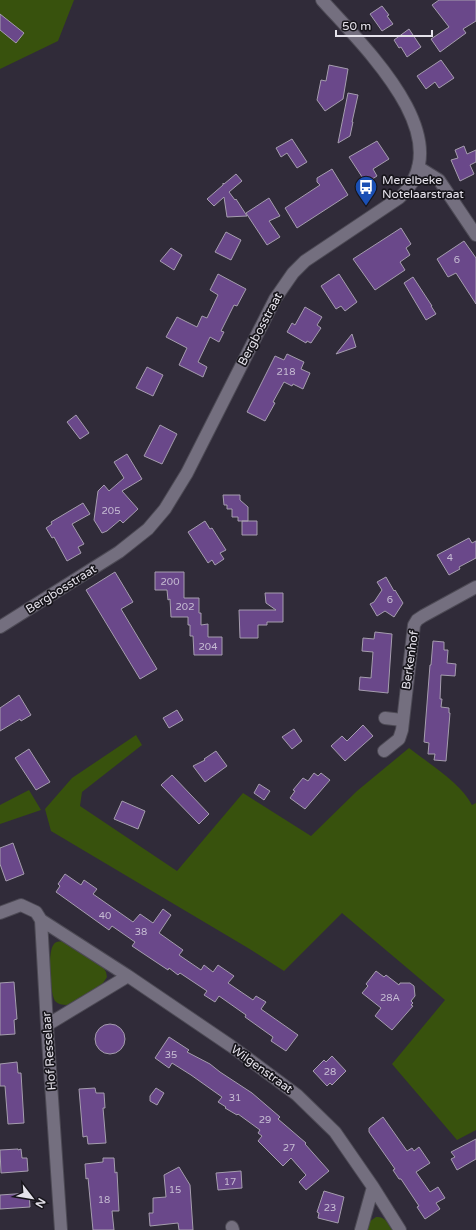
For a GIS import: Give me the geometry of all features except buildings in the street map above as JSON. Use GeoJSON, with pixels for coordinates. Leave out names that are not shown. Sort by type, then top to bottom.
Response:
{"type":"FeatureCollection","features":[{"type":"Feature","properties":{"kind":"street","name":"Bergbosstraat"},"geometry":{"type":"LineString","coordinates":[[0,627],[120,552],[148,529],[165,509],[181,484],[268,312],[293,273],[316,254],[399,198],[408,190],[414,179],[420,154],[417,131],[407,106],[390,78],[322,0]]}},
{"type":"Feature","properties":{"kind":"street"},"geometry":{"type":"LineString","coordinates":[[418,167],[439,180],[476,235]]}},
{"type":"Feature","properties":{"kind":"street","name":"Berkenhof"},"geometry":{"type":"LineString","coordinates":[[384,752],[399,739],[402,730],[414,625],[423,616],[476,587]]}},
{"type":"Feature","properties":{"kind":"street"},"geometry":{"type":"LineString","coordinates":[[386,718],[402,720]]}},
{"type":"Feature","properties":{"kind":"street"},"geometry":{"type":"LineString","coordinates":[[0,913],[21,906],[36,912],[41,920]]}},
{"type":"Feature","properties":{"kind":"street","name":"Wilgenstraat"},"geometry":{"type":"LineString","coordinates":[[41,920],[128,976],[231,1046],[297,1096],[335,1132],[373,1187],[400,1230]]}},
{"type":"Feature","properties":{"kind":"street","name":"Hof Resselaar"},"geometry":{"type":"LineString","coordinates":[[41,920],[61,1230]]}},
{"type":"Feature","properties":{"kind":"street"},"geometry":{"type":"LineString","coordinates":[[47,1025],[128,976]]}},
{"type":"Feature","properties":{"kind":"street"},"geometry":{"type":"LineString","coordinates":[[361,1230],[373,1187]]}},
{"type":"Feature","properties":{"kind":"green space"},"geometry":{"type":"Polygon","coordinates":[[[0,0],[74,0],[58,41],[0,69],[0,0]]]}},
{"type":"Feature","properties":{"kind":"green space"},"geometry":{"type":"Polygon","coordinates":[[[136,735],[142,745],[82,792],[80,806],[177,871],[243,793],[311,836],[357,791],[409,748],[452,781],[467,797],[472,805],[476,803],[476,1130],[457,1140],[392,1064],[445,1000],[342,913],[284,971],[51,831],[45,809],[72,778],[136,735]]]}},
{"type":"Feature","properties":{"kind":"green space"},"geometry":{"type":"Polygon","coordinates":[[[29,790],[41,810],[0,824],[0,805],[29,790]]]}},
{"type":"Feature","properties":{"kind":"green space"},"geometry":{"type":"Polygon","coordinates":[[[63,941],[103,967],[107,977],[101,986],[67,1005],[57,1003],[55,1001],[53,997],[50,972],[50,955],[52,948],[56,942],[63,941]]]}},
{"type":"Feature","properties":{"kind":"green space"},"geometry":{"type":"Polygon","coordinates":[[[376,1217],[384,1219],[392,1230],[366,1230],[369,1222],[376,1217]]]}},
{"type":"Feature","properties":{"kind":"place","name":"Merelbeke Notelaarstraat"},"geometry":{"type":"Point","coordinates":[366,206]}}]}
